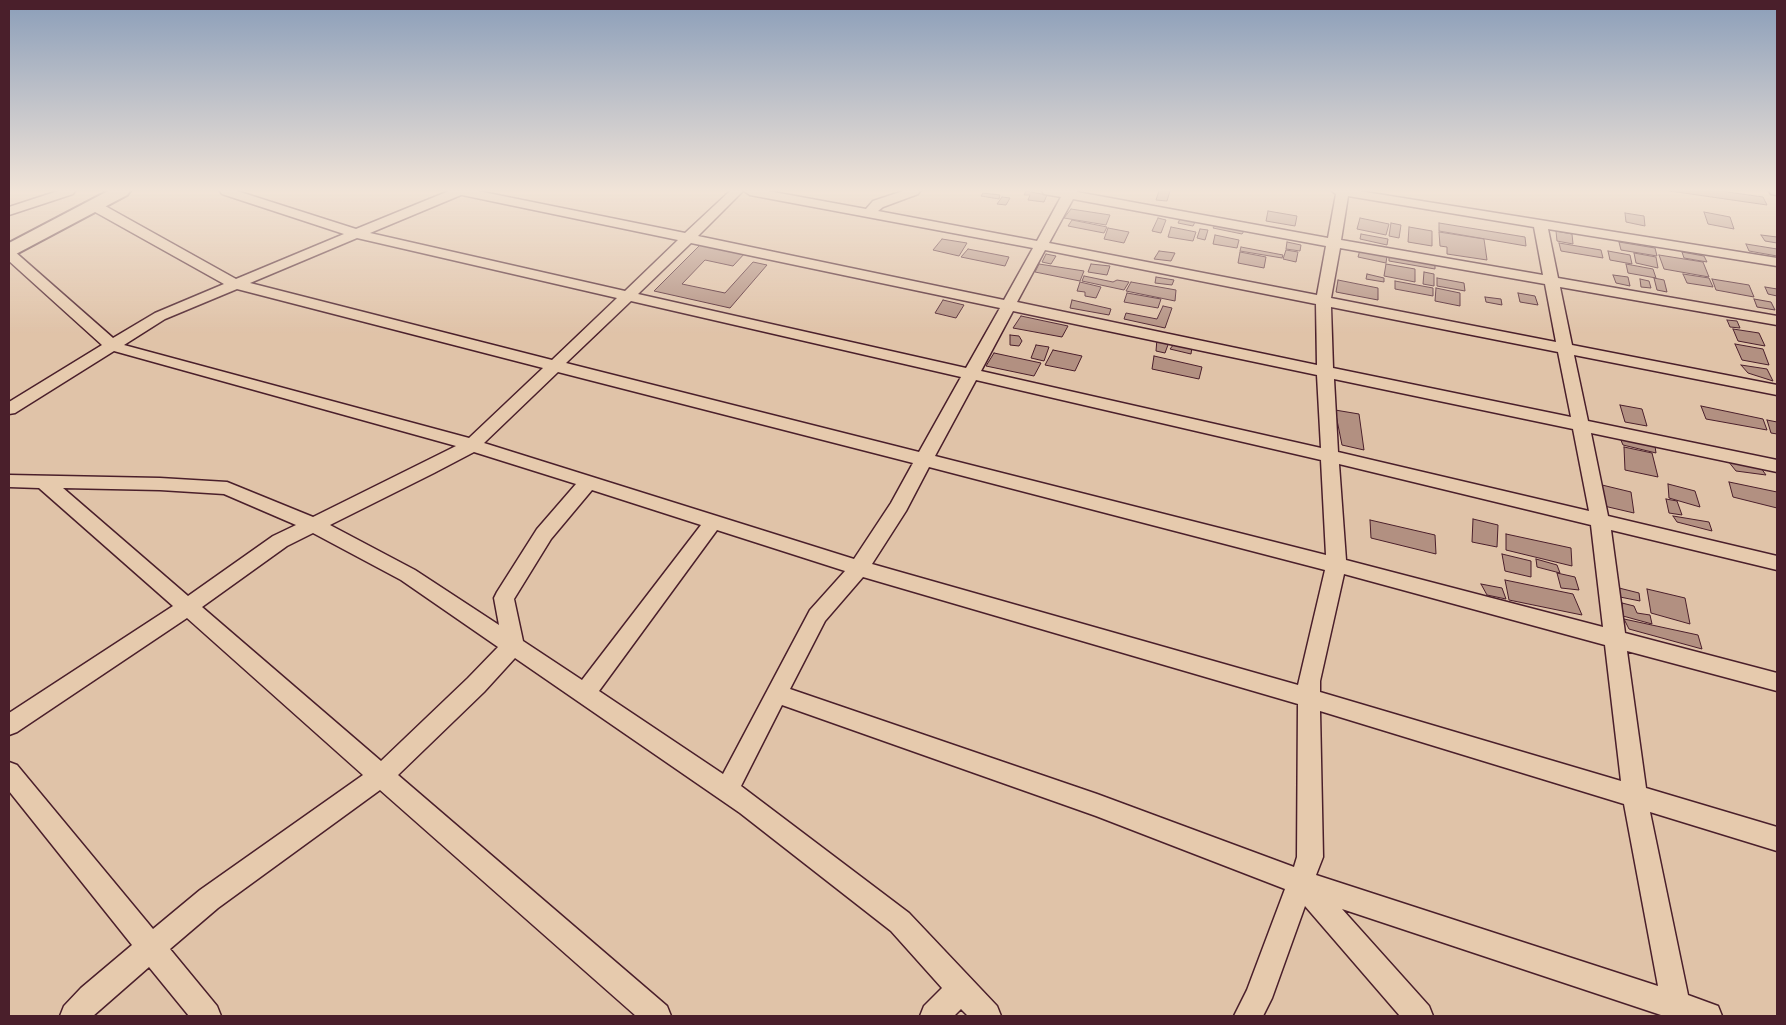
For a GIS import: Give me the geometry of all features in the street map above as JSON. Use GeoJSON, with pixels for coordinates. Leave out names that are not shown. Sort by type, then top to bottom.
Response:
{"type":"FeatureCollection","features":[{"type":"Feature","properties":{"kind":"street"},"geometry":{"type":"LineString","coordinates":[[9,250],[30,239]]}},
{"type":"Feature","properties":{"kind":"street"},"geometry":{"type":"LineString","coordinates":[[154,239],[236,284],[1336,565],[1777,682]]}},
{"type":"Feature","properties":{"kind":"street"},"geometry":{"type":"LineString","coordinates":[[9,409],[160,316],[344,239]]}},
{"type":"Feature","properties":{"kind":"street"},"geometry":{"type":"LineString","coordinates":[[377,239],[1330,456],[1777,563]]}},
{"type":"Feature","properties":{"kind":"street"},"geometry":{"type":"LineString","coordinates":[[9,725],[188,607],[280,541],[428,469],[472,445],[553,365],[688,239]]}},
{"type":"Feature","properties":{"kind":"street"},"geometry":{"type":"LineString","coordinates":[[693,239],[1777,466]]}},
{"type":"Feature","properties":{"kind":"street"},"geometry":{"type":"LineString","coordinates":[[1007,239],[1777,390]]}},
{"type":"Feature","properties":{"kind":"street"},"geometry":{"type":"LineString","coordinates":[[727,790],[817,616],[859,568],[899,506],[1044,239]]}},
{"type":"Feature","properties":{"kind":"street"},"geometry":{"type":"LineString","coordinates":[[1312,239],[1777,320]]}},
{"type":"Feature","properties":{"kind":"street"},"geometry":{"type":"LineString","coordinates":[[1248,1016],[1258,998],[1310,858],[1309,681],[1336,565],[1323,302],[1335,239]]}},
{"type":"Feature","properties":{"kind":"street"},"geometry":{"type":"LineString","coordinates":[[1543,239],[1600,521],[1613,639],[1634,796],[1678,1011]]}},
{"type":"Feature","properties":{"kind":"street"},"geometry":{"type":"LineString","coordinates":[[1633,239],[1777,262]]}},
{"type":"Feature","properties":{"kind":"street"},"geometry":{"type":"LineString","coordinates":[[9,254],[112,346],[472,445],[859,568],[1309,698],[1777,839]]}},
{"type":"Feature","properties":{"kind":"street"},"geometry":{"type":"LineString","coordinates":[[9,481],[160,484],[227,488],[314,525],[408,575],[727,790],[900,922],[987,1016]]}},
{"type":"Feature","properties":{"kind":"street"},"geometry":{"type":"LineString","coordinates":[[44,482],[657,1016]]}},
{"type":"Feature","properties":{"kind":"street"},"geometry":{"type":"LineString","coordinates":[[513,646],[504,598],[544,534],[588,482]]}},
{"type":"Feature","properties":{"kind":"street"},"geometry":{"type":"LineString","coordinates":[[584,694],[713,522]]}},
{"type":"Feature","properties":{"kind":"street"},"geometry":{"type":"LineString","coordinates":[[74,1016],[91,998],[209,899],[380,776],[476,685],[513,646]]}},
{"type":"Feature","properties":{"kind":"street"},"geometry":{"type":"LineString","coordinates":[[777,694],[1097,805],[1301,882],[1678,1011],[1708,1016]]}},
{"type":"Feature","properties":{"kind":"street"},"geometry":{"type":"LineString","coordinates":[[9,773],[207,1016]]}},
{"type":"Feature","properties":{"kind":"street"},"geometry":{"type":"LineString","coordinates":[[1301,882],[1419,1016]]}},
{"type":"Feature","properties":{"kind":"street"},"geometry":{"type":"LineString","coordinates":[[934,1016],[962,989]]}},
{"type":"Feature","properties":{"kind":"building"},"geometry":{"type":"Polygon","coordinates":[[[942,239],[967,243],[959,256],[933,250],[942,239]]]}},
{"type":"Feature","properties":{"kind":"building"},"geometry":{"type":"Polygon","coordinates":[[[1104,239],[1126,239],[1124,243],[1104,239]]]}},
{"type":"Feature","properties":{"kind":"building"},"geometry":{"type":"Polygon","coordinates":[[[1214,239],[1239,240],[1237,248],[1213,244],[1214,239]]]}},
{"type":"Feature","properties":{"kind":"building"},"geometry":{"type":"Polygon","coordinates":[[[1360,239],[1387,239],[1388,239],[1387,245],[1360,239]]]}},
{"type":"Feature","properties":{"kind":"building"},"geometry":{"type":"Polygon","coordinates":[[[1408,239],[1432,239],[1432,246],[1408,242],[1408,239]]]}},
{"type":"Feature","properties":{"kind":"building"},"geometry":{"type":"Polygon","coordinates":[[[1439,239],[1484,239],[1487,260],[1447,254],[1447,247],[1440,246],[1439,239]]]}},
{"type":"Feature","properties":{"kind":"building"},"geometry":{"type":"Polygon","coordinates":[[[1484,239],[1525,239],[1526,246],[1484,239]]]}},
{"type":"Feature","properties":{"kind":"building"},"geometry":{"type":"Polygon","coordinates":[[[1557,239],[1572,239],[1573,244],[1557,241],[1557,239]]]}},
{"type":"Feature","properties":{"kind":"building"},"geometry":{"type":"Polygon","coordinates":[[[1764,239],[1777,239],[1777,243],[1765,241],[1764,239]]]}},
{"type":"Feature","properties":{"kind":"building"},"geometry":{"type":"Polygon","coordinates":[[[1287,242],[1301,245],[1300,251],[1286,249],[1287,242]]]}},
{"type":"Feature","properties":{"kind":"building"},"geometry":{"type":"Polygon","coordinates":[[[1619,242],[1655,248],[1657,256],[1621,250],[1619,242]]]}},
{"type":"Feature","properties":{"kind":"building"},"geometry":{"type":"Polygon","coordinates":[[[702,243],[746,252],[733,266],[705,260],[682,284],[725,293],[753,262],[767,265],[730,308],[654,291],[702,243]]]}},
{"type":"Feature","properties":{"kind":"building"},"geometry":{"type":"Polygon","coordinates":[[[1559,243],[1601,250],[1603,258],[1561,251],[1559,243]]]}},
{"type":"Feature","properties":{"kind":"building"},"geometry":{"type":"Polygon","coordinates":[[[1746,244],[1777,249],[1777,256],[1749,251],[1746,244]]]}},
{"type":"Feature","properties":{"kind":"building"},"geometry":{"type":"Polygon","coordinates":[[[1241,247],[1283,255],[1282,258],[1240,251],[1241,247]]]}},
{"type":"Feature","properties":{"kind":"building"},"geometry":{"type":"Polygon","coordinates":[[[968,249],[1009,257],[1005,266],[961,257],[968,249]]]}},
{"type":"Feature","properties":{"kind":"building"},"geometry":{"type":"Polygon","coordinates":[[[1286,250],[1298,252],[1296,262],[1283,259],[1286,250]]]}},
{"type":"Feature","properties":{"kind":"building"},"geometry":{"type":"Polygon","coordinates":[[[1360,250],[1387,256],[1386,263],[1358,257],[1360,250]]]}},
{"type":"Feature","properties":{"kind":"building"},"geometry":{"type":"Polygon","coordinates":[[[1159,251],[1175,253],[1171,261],[1154,259],[1159,251]]]}},
{"type":"Feature","properties":{"kind":"building"},"geometry":{"type":"Polygon","coordinates":[[[1608,251],[1630,255],[1632,264],[1610,260],[1608,251]]]}},
{"type":"Feature","properties":{"kind":"building"},"geometry":{"type":"Polygon","coordinates":[[[1240,252],[1266,257],[1264,268],[1238,263],[1240,252]]]}},
{"type":"Feature","properties":{"kind":"building"},"geometry":{"type":"Polygon","coordinates":[[[1682,252],[1704,256],[1707,262],[1684,258],[1682,252]]]}},
{"type":"Feature","properties":{"kind":"building"},"geometry":{"type":"Polygon","coordinates":[[[1634,253],[1656,257],[1658,268],[1636,263],[1634,253]]]}},
{"type":"Feature","properties":{"kind":"building"},"geometry":{"type":"Polygon","coordinates":[[[1046,254],[1056,256],[1051,264],[1042,262],[1046,254]]]}},
{"type":"Feature","properties":{"kind":"building"},"geometry":{"type":"Polygon","coordinates":[[[1659,255],[1703,262],[1709,277],[1664,269],[1659,255]]]}},
{"type":"Feature","properties":{"kind":"building"},"geometry":{"type":"Polygon","coordinates":[[[1389,256],[1435,264],[1435,269],[1389,261],[1389,256]]]}},
{"type":"Feature","properties":{"kind":"building"},"geometry":{"type":"Polygon","coordinates":[[[1039,264],[1084,271],[1080,281],[1035,272],[1039,264]]]}},
{"type":"Feature","properties":{"kind":"building"},"geometry":{"type":"Polygon","coordinates":[[[1091,264],[1110,266],[1107,275],[1088,272],[1091,264]]]}},
{"type":"Feature","properties":{"kind":"building"},"geometry":{"type":"Polygon","coordinates":[[[1386,264],[1415,269],[1415,282],[1384,276],[1386,264]]]}},
{"type":"Feature","properties":{"kind":"building"},"geometry":{"type":"Polygon","coordinates":[[[1626,264],[1653,269],[1656,278],[1628,273],[1626,264]]]}},
{"type":"Feature","properties":{"kind":"building"},"geometry":{"type":"Polygon","coordinates":[[[1424,272],[1434,274],[1434,286],[1423,284],[1424,272]]]}},
{"type":"Feature","properties":{"kind":"building"},"geometry":{"type":"Polygon","coordinates":[[[1367,274],[1384,278],[1384,282],[1366,279],[1367,274]]]}},
{"type":"Feature","properties":{"kind":"building"},"geometry":{"type":"Polygon","coordinates":[[[1683,274],[1709,278],[1713,287],[1687,283],[1683,274]]]}},
{"type":"Feature","properties":{"kind":"building"},"geometry":{"type":"Polygon","coordinates":[[[1613,275],[1628,277],[1630,286],[1616,283],[1613,275]]]}},
{"type":"Feature","properties":{"kind":"building"},"geometry":{"type":"Polygon","coordinates":[[[1084,276],[1113,282],[1117,280],[1129,282],[1124,290],[1082,281],[1084,276]]]}},
{"type":"Feature","properties":{"kind":"building"},"geometry":{"type":"Polygon","coordinates":[[[1156,277],[1174,280],[1172,285],[1155,283],[1156,277]]]}},
{"type":"Feature","properties":{"kind":"building"},"geometry":{"type":"Polygon","coordinates":[[[1437,278],[1464,283],[1465,291],[1437,286],[1437,278]]]}},
{"type":"Feature","properties":{"kind":"building"},"geometry":{"type":"Polygon","coordinates":[[[1654,278],[1664,280],[1667,292],[1657,290],[1654,278]]]}},
{"type":"Feature","properties":{"kind":"building"},"geometry":{"type":"Polygon","coordinates":[[[1640,279],[1649,281],[1651,288],[1641,287],[1640,279]]]}},
{"type":"Feature","properties":{"kind":"building"},"geometry":{"type":"Polygon","coordinates":[[[1712,279],[1749,285],[1754,297],[1716,290],[1712,279]]]}},
{"type":"Feature","properties":{"kind":"building"},"geometry":{"type":"Polygon","coordinates":[[[1338,280],[1378,288],[1378,300],[1336,292],[1338,280]]]}},
{"type":"Feature","properties":{"kind":"building"},"geometry":{"type":"Polygon","coordinates":[[[1395,281],[1433,288],[1433,296],[1395,289],[1395,281]]]}},
{"type":"Feature","properties":{"kind":"building"},"geometry":{"type":"Polygon","coordinates":[[[1080,282],[1101,287],[1096,298],[1085,296],[1085,292],[1077,291],[1080,282]]]}},
{"type":"Feature","properties":{"kind":"building"},"geometry":{"type":"Polygon","coordinates":[[[1131,282],[1176,290],[1175,301],[1126,291],[1131,282]]]}},
{"type":"Feature","properties":{"kind":"building"},"geometry":{"type":"Polygon","coordinates":[[[1765,287],[1777,289],[1777,296],[1768,294],[1765,287]]]}},
{"type":"Feature","properties":{"kind":"building"},"geometry":{"type":"Polygon","coordinates":[[[1436,288],[1460,293],[1460,306],[1435,301],[1436,288]]]}},
{"type":"Feature","properties":{"kind":"building"},"geometry":{"type":"Polygon","coordinates":[[[1127,293],[1161,299],[1158,308],[1124,302],[1127,293]]]}},
{"type":"Feature","properties":{"kind":"building"},"geometry":{"type":"Polygon","coordinates":[[[1518,293],[1535,296],[1538,305],[1520,302],[1518,293]]]}},
{"type":"Feature","properties":{"kind":"building"},"geometry":{"type":"Polygon","coordinates":[[[1485,297],[1501,299],[1502,305],[1486,302],[1485,297]]]}},
{"type":"Feature","properties":{"kind":"building"},"geometry":{"type":"Polygon","coordinates":[[[1754,299],[1771,302],[1775,310],[1757,307],[1754,299]]]}},
{"type":"Feature","properties":{"kind":"building"},"geometry":{"type":"Polygon","coordinates":[[[943,300],[964,305],[956,318],[935,313],[943,300]]]}},
{"type":"Feature","properties":{"kind":"building"},"geometry":{"type":"Polygon","coordinates":[[[1072,300],[1111,309],[1109,315],[1070,308],[1072,300]]]}},
{"type":"Feature","properties":{"kind":"building"},"geometry":{"type":"Polygon","coordinates":[[[1163,306],[1172,308],[1165,328],[1124,319],[1126,313],[1157,319],[1163,306]]]}},
{"type":"Feature","properties":{"kind":"building"},"geometry":{"type":"Polygon","coordinates":[[[1021,316],[1068,326],[1062,337],[1013,328],[1021,316]]]}},
{"type":"Feature","properties":{"kind":"building"},"geometry":{"type":"Polygon","coordinates":[[[1727,320],[1737,321],[1740,328],[1730,327],[1727,320]]]}},
{"type":"Feature","properties":{"kind":"building"},"geometry":{"type":"Polygon","coordinates":[[[1733,329],[1759,333],[1765,346],[1738,341],[1733,329]]]}},
{"type":"Feature","properties":{"kind":"building"},"geometry":{"type":"Polygon","coordinates":[[[1010,335],[1019,336],[1022,341],[1019,346],[1010,345],[1010,335]]]}},
{"type":"Feature","properties":{"kind":"building"},"geometry":{"type":"Polygon","coordinates":[[[1157,339],[1169,342],[1165,353],[1156,351],[1157,339]]]}},
{"type":"Feature","properties":{"kind":"building"},"geometry":{"type":"Polygon","coordinates":[[[1174,344],[1192,347],[1191,354],[1170,349],[1174,344]]]}},
{"type":"Feature","properties":{"kind":"building"},"geometry":{"type":"Polygon","coordinates":[[[1735,344],[1763,349],[1769,365],[1742,360],[1735,344]]]}},
{"type":"Feature","properties":{"kind":"building"},"geometry":{"type":"Polygon","coordinates":[[[1036,345],[1049,347],[1044,361],[1031,358],[1036,345]]]}},
{"type":"Feature","properties":{"kind":"building"},"geometry":{"type":"Polygon","coordinates":[[[1053,350],[1082,356],[1075,371],[1045,365],[1053,350]]]}},
{"type":"Feature","properties":{"kind":"building"},"geometry":{"type":"Polygon","coordinates":[[[994,353],[1041,363],[1034,376],[986,366],[994,353]]]}},
{"type":"Feature","properties":{"kind":"building"},"geometry":{"type":"Polygon","coordinates":[[[1154,356],[1202,367],[1199,379],[1152,369],[1154,356]]]}},
{"type":"Feature","properties":{"kind":"building"},"geometry":{"type":"Polygon","coordinates":[[[1741,365],[1767,369],[1773,381],[1748,373],[1741,365]]]}},
{"type":"Feature","properties":{"kind":"building"},"geometry":{"type":"Polygon","coordinates":[[[1620,405],[1642,409],[1647,426],[1625,422],[1620,405]]]}},
{"type":"Feature","properties":{"kind":"building"},"geometry":{"type":"Polygon","coordinates":[[[1701,406],[1763,419],[1767,430],[1706,419],[1701,406]]]}},
{"type":"Feature","properties":{"kind":"building"},"geometry":{"type":"Polygon","coordinates":[[[1335,410],[1359,414],[1364,450],[1342,445],[1335,410]]]}},
{"type":"Feature","properties":{"kind":"building"},"geometry":{"type":"Polygon","coordinates":[[[1767,420],[1777,422],[1777,434],[1771,433],[1767,420]]]}},
{"type":"Feature","properties":{"kind":"building"},"geometry":{"type":"Polygon","coordinates":[[[1620,438],[1655,446],[1656,453],[1623,445],[1620,438]]]}},
{"type":"Feature","properties":{"kind":"building"},"geometry":{"type":"Polygon","coordinates":[[[1624,447],[1652,453],[1658,477],[1625,470],[1624,447]]]}},
{"type":"Feature","properties":{"kind":"building"},"geometry":{"type":"Polygon","coordinates":[[[1728,461],[1761,468],[1766,475],[1736,471],[1728,461]]]}},
{"type":"Feature","properties":{"kind":"building"},"geometry":{"type":"Polygon","coordinates":[[[1729,482],[1777,492],[1777,508],[1733,497],[1729,482]]]}},
{"type":"Feature","properties":{"kind":"building"},"geometry":{"type":"Polygon","coordinates":[[[1668,484],[1695,491],[1700,507],[1669,498],[1668,484]]]}},
{"type":"Feature","properties":{"kind":"building"},"geometry":{"type":"Polygon","coordinates":[[[1602,485],[1631,492],[1634,513],[1604,506],[1602,485]]]}},
{"type":"Feature","properties":{"kind":"building"},"geometry":{"type":"Polygon","coordinates":[[[1666,499],[1677,501],[1682,515],[1669,513],[1666,499]]]}},
{"type":"Feature","properties":{"kind":"building"},"geometry":{"type":"Polygon","coordinates":[[[1673,516],[1709,522],[1712,531],[1677,522],[1673,516]]]}},
{"type":"Feature","properties":{"kind":"building"},"geometry":{"type":"Polygon","coordinates":[[[1473,519],[1498,525],[1497,547],[1472,542],[1473,519]]]}},
{"type":"Feature","properties":{"kind":"building"},"geometry":{"type":"Polygon","coordinates":[[[1370,520],[1435,535],[1436,554],[1371,538],[1370,520]]]}},
{"type":"Feature","properties":{"kind":"building"},"geometry":{"type":"Polygon","coordinates":[[[1506,534],[1571,548],[1572,566],[1506,550],[1506,534]]]}},
{"type":"Feature","properties":{"kind":"building"},"geometry":{"type":"Polygon","coordinates":[[[1502,554],[1531,561],[1531,577],[1505,571],[1502,554]]]}},
{"type":"Feature","properties":{"kind":"building"},"geometry":{"type":"Polygon","coordinates":[[[1536,559],[1557,565],[1560,573],[1537,567],[1536,559]]]}},
{"type":"Feature","properties":{"kind":"building"},"geometry":{"type":"Polygon","coordinates":[[[1557,573],[1575,577],[1579,590],[1561,588],[1557,573]]]}},
{"type":"Feature","properties":{"kind":"building"},"geometry":{"type":"Polygon","coordinates":[[[1505,580],[1573,594],[1582,615],[1509,600],[1505,580]]]}},
{"type":"Feature","properties":{"kind":"building"},"geometry":{"type":"Polygon","coordinates":[[[1481,584],[1502,588],[1506,599],[1487,595],[1481,584]]]}},
{"type":"Feature","properties":{"kind":"building"},"geometry":{"type":"Polygon","coordinates":[[[1619,588],[1639,593],[1640,601],[1620,597],[1619,588]]]}},
{"type":"Feature","properties":{"kind":"building"},"geometry":{"type":"Polygon","coordinates":[[[1647,589],[1685,598],[1690,624],[1651,613],[1647,589]]]}},
{"type":"Feature","properties":{"kind":"building"},"geometry":{"type":"Polygon","coordinates":[[[1622,603],[1634,606],[1637,613],[1650,615],[1652,624],[1623,616],[1622,603]]]}},
{"type":"Feature","properties":{"kind":"building"},"geometry":{"type":"Polygon","coordinates":[[[1624,619],[1698,635],[1702,649],[1629,629],[1624,619]]]}}]}
